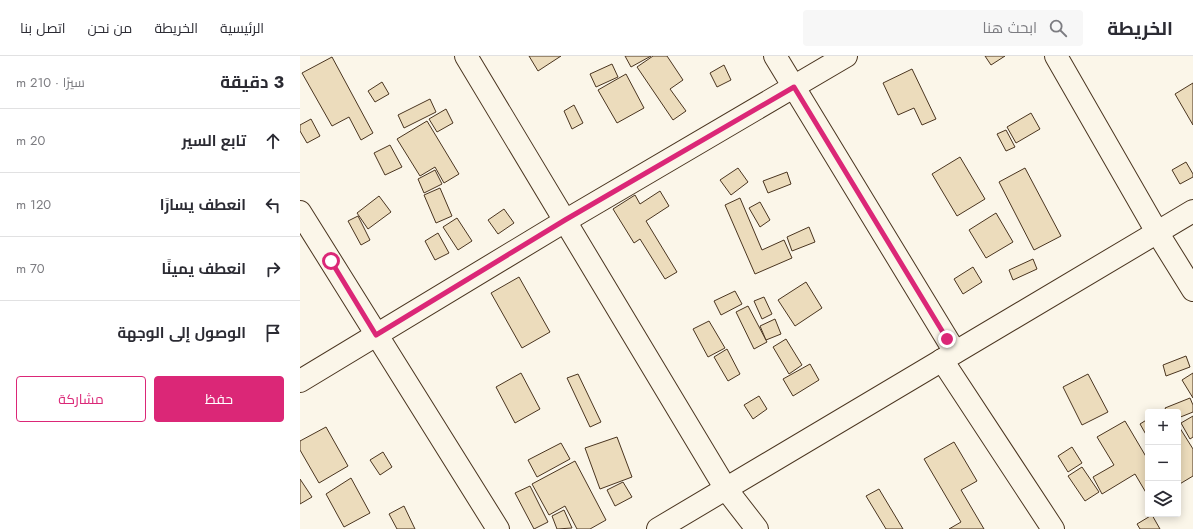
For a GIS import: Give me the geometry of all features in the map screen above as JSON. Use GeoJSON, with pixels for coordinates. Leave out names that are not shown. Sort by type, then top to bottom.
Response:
{"type":"FeatureCollection","features":[{"type":"Feature","properties":{"kind":"street"},"geometry":{"type":"LineString","coordinates":[[466,56],[726,488],[757,529]]}},
{"type":"Feature","properties":{"kind":"street"},"geometry":{"type":"LineString","coordinates":[[775,56],[949,356],[1053,529]]}},
{"type":"Feature","properties":{"kind":"street"},"geometry":{"type":"LineString","coordinates":[[300,381],[565,220],[846,56]]}},
{"type":"Feature","properties":{"kind":"street"},"geometry":{"type":"LineString","coordinates":[[1056,56],[1157,232],[1193,290]]}},
{"type":"Feature","properties":{"kind":"street"},"geometry":{"type":"LineString","coordinates":[[658,529],[1193,211]]}},
{"type":"Feature","properties":{"kind":"street"},"geometry":{"type":"LineString","coordinates":[[300,212],[498,529]]}},
{"type":"Feature","properties":{"kind":"building"},"geometry":{"type":"Polygon","coordinates":[[[529,56],[561,56],[538,71],[529,56]]]}},
{"type":"Feature","properties":{"kind":"building"},"geometry":{"type":"Polygon","coordinates":[[[625,56],[651,56],[631,67],[625,56]]]}},
{"type":"Feature","properties":{"kind":"building"},"geometry":{"type":"Polygon","coordinates":[[[653,56],[667,56],[683,80],[670,89],[686,111],[673,120],[637,67],[653,56]]]}},
{"type":"Feature","properties":{"kind":"building"},"geometry":{"type":"Polygon","coordinates":[[[985,56],[1005,56],[991,65],[985,56]]]}},
{"type":"Feature","properties":{"kind":"building"},"geometry":{"type":"Polygon","coordinates":[[[332,57],[373,133],[361,140],[349,117],[332,126],[302,73],[332,57]]]}},
{"type":"Feature","properties":{"kind":"building"},"geometry":{"type":"Polygon","coordinates":[[[612,64],[618,77],[596,87],[590,74],[612,64]]]}},
{"type":"Feature","properties":{"kind":"building"},"geometry":{"type":"Polygon","coordinates":[[[724,65],[731,80],[717,87],[710,73],[724,65]]]}},
{"type":"Feature","properties":{"kind":"building"},"geometry":{"type":"Polygon","coordinates":[[[912,69],[936,119],[922,125],[914,108],[898,115],[883,83],[912,69]]]}},
{"type":"Feature","properties":{"kind":"building"},"geometry":{"type":"Polygon","coordinates":[[[626,74],[644,108],[617,123],[598,90],[626,74]]]}},
{"type":"Feature","properties":{"kind":"building"},"geometry":{"type":"Polygon","coordinates":[[[382,82],[389,94],[375,102],[368,91],[382,82]]]}},
{"type":"Feature","properties":{"kind":"building"},"geometry":{"type":"Polygon","coordinates":[[[1193,83],[1193,125],[1175,94],[1193,83]]]}},
{"type":"Feature","properties":{"kind":"building"},"geometry":{"type":"Polygon","coordinates":[[[430,99],[436,112],[404,128],[398,115],[430,99]]]}},
{"type":"Feature","properties":{"kind":"building"},"geometry":{"type":"Polygon","coordinates":[[[574,105],[583,123],[572,129],[564,111],[574,105]]]}},
{"type":"Feature","properties":{"kind":"building"},"geometry":{"type":"Polygon","coordinates":[[[446,109],[453,123],[437,132],[429,119],[446,109]]]}},
{"type":"Feature","properties":{"kind":"building"},"geometry":{"type":"Polygon","coordinates":[[[1031,113],[1040,129],[1016,143],[1007,127],[1031,113]]]}},
{"type":"Feature","properties":{"kind":"building"},"geometry":{"type":"Polygon","coordinates":[[[311,119],[320,136],[307,143],[300,131],[300,125],[311,119]]]}},
{"type":"Feature","properties":{"kind":"building"},"geometry":{"type":"Polygon","coordinates":[[[427,121],[459,174],[444,183],[435,167],[420,176],[397,139],[427,121]]]}},
{"type":"Feature","properties":{"kind":"building"},"geometry":{"type":"Polygon","coordinates":[[[1006,130],[1015,147],[1006,151],[997,134],[1006,130]]]}},
{"type":"Feature","properties":{"kind":"building"},"geometry":{"type":"Polygon","coordinates":[[[390,145],[402,167],[385,175],[374,153],[390,145]]]}},
{"type":"Feature","properties":{"kind":"building"},"geometry":{"type":"Polygon","coordinates":[[[960,157],[985,199],[957,216],[932,174],[960,157]]]}},
{"type":"Feature","properties":{"kind":"building"},"geometry":{"type":"Polygon","coordinates":[[[1186,162],[1193,174],[1193,177],[1180,184],[1172,170],[1186,162]]]}},
{"type":"Feature","properties":{"kind":"building"},"geometry":{"type":"Polygon","coordinates":[[[738,168],[748,182],[731,195],[720,180],[738,168]]]}},
{"type":"Feature","properties":{"kind":"building"},"geometry":{"type":"Polygon","coordinates":[[[1025,168],[1061,236],[1034,250],[999,182],[1025,168]]]}},
{"type":"Feature","properties":{"kind":"building"},"geometry":{"type":"Polygon","coordinates":[[[435,170],[442,184],[424,193],[418,179],[435,170]]]}},
{"type":"Feature","properties":{"kind":"building"},"geometry":{"type":"Polygon","coordinates":[[[787,172],[791,184],[768,193],[763,181],[787,172]]]}},
{"type":"Feature","properties":{"kind":"building"},"geometry":{"type":"Polygon","coordinates":[[[440,188],[452,216],[436,223],[424,195],[440,188]]]}},
{"type":"Feature","properties":{"kind":"building"},"geometry":{"type":"Polygon","coordinates":[[[660,191],[669,206],[646,221],[677,272],[665,279],[640,239],[634,243],[613,209],[635,195],[640,204],[660,191]]]}},
{"type":"Feature","properties":{"kind":"building"},"geometry":{"type":"Polygon","coordinates":[[[379,196],[391,212],[368,229],[357,213],[379,196]]]}},
{"type":"Feature","properties":{"kind":"building"},"geometry":{"type":"Polygon","coordinates":[[[740,198],[762,250],[784,240],[792,258],[755,274],[725,205],[740,198]]]}},
{"type":"Feature","properties":{"kind":"building"},"geometry":{"type":"Polygon","coordinates":[[[760,202],[770,220],[760,227],[749,208],[760,202]]]}},
{"type":"Feature","properties":{"kind":"building"},"geometry":{"type":"Polygon","coordinates":[[[504,209],[514,223],[498,234],[488,220],[504,209]]]}},
{"type":"Feature","properties":{"kind":"building"},"geometry":{"type":"Polygon","coordinates":[[[996,213],[1013,242],[986,258],[969,230],[996,213]]]}},
{"type":"Feature","properties":{"kind":"building"},"geometry":{"type":"Polygon","coordinates":[[[358,216],[370,240],[361,245],[348,221],[358,216]]]}},
{"type":"Feature","properties":{"kind":"building"},"geometry":{"type":"Polygon","coordinates":[[[457,218],[472,241],[458,250],[443,227],[457,218]]]}},
{"type":"Feature","properties":{"kind":"building"},"geometry":{"type":"Polygon","coordinates":[[[809,227],[815,242],[792,251],[787,237],[809,227]]]}},
{"type":"Feature","properties":{"kind":"building"},"geometry":{"type":"Polygon","coordinates":[[[438,233],[449,253],[435,260],[425,241],[438,233]]]}},
{"type":"Feature","properties":{"kind":"building"},"geometry":{"type":"Polygon","coordinates":[[[1033,259],[1037,269],[1013,280],[1009,270],[1033,259]]]}},
{"type":"Feature","properties":{"kind":"building"},"geometry":{"type":"Polygon","coordinates":[[[973,267],[982,282],[963,294],[954,279],[973,267]]]}},
{"type":"Feature","properties":{"kind":"building"},"geometry":{"type":"Polygon","coordinates":[[[519,277],[550,332],[522,348],[491,293],[519,277]]]}},
{"type":"Feature","properties":{"kind":"building"},"geometry":{"type":"Polygon","coordinates":[[[806,282],[822,308],[795,326],[778,300],[806,282]]]}},
{"type":"Feature","properties":{"kind":"building"},"geometry":{"type":"Polygon","coordinates":[[[735,291],[742,304],[721,315],[714,301],[735,291]]]}},
{"type":"Feature","properties":{"kind":"building"},"geometry":{"type":"Polygon","coordinates":[[[764,297],[772,314],[762,319],[754,301],[764,297]]]}},
{"type":"Feature","properties":{"kind":"building"},"geometry":{"type":"Polygon","coordinates":[[[748,306],[767,342],[754,349],[736,312],[748,306]]]}},
{"type":"Feature","properties":{"kind":"building"},"geometry":{"type":"Polygon","coordinates":[[[775,319],[781,334],[766,340],[760,326],[775,319]]]}},
{"type":"Feature","properties":{"kind":"building"},"geometry":{"type":"Polygon","coordinates":[[[709,321],[725,348],[708,357],[693,329],[709,321]]]}},
{"type":"Feature","properties":{"kind":"building"},"geometry":{"type":"Polygon","coordinates":[[[786,339],[802,365],[789,374],[773,347],[786,339]]]}},
{"type":"Feature","properties":{"kind":"building"},"geometry":{"type":"Polygon","coordinates":[[[727,349],[740,374],[728,381],[714,357],[727,349]]]}},
{"type":"Feature","properties":{"kind":"building"},"geometry":{"type":"Polygon","coordinates":[[[1186,356],[1190,367],[1166,376],[1163,365],[1186,356]]]}},
{"type":"Feature","properties":{"kind":"building"},"geometry":{"type":"Polygon","coordinates":[[[810,364],[819,380],[793,396],[783,379],[810,364]]]}},
{"type":"Feature","properties":{"kind":"building"},"geometry":{"type":"Polygon","coordinates":[[[521,373],[540,409],[515,423],[496,387],[521,373]]]}},
{"type":"Feature","properties":{"kind":"building"},"geometry":{"type":"Polygon","coordinates":[[[1193,373],[1193,398],[1182,380],[1193,373]]]}},
{"type":"Feature","properties":{"kind":"building"},"geometry":{"type":"Polygon","coordinates":[[[578,374],[601,422],[590,427],[567,378],[578,374]]]}},
{"type":"Feature","properties":{"kind":"building"},"geometry":{"type":"Polygon","coordinates":[[[1088,374],[1108,412],[1082,425],[1063,387],[1088,374]]]}},
{"type":"Feature","properties":{"kind":"building"},"geometry":{"type":"Polygon","coordinates":[[[759,396],[767,409],[753,419],[744,405],[759,396]]]}},
{"type":"Feature","properties":{"kind":"building"},"geometry":{"type":"Polygon","coordinates":[[[1190,398],[1193,405],[1193,412],[1181,417],[1181,409],[1165,408],[1190,398]]]}},
{"type":"Feature","properties":{"kind":"building"},"geometry":{"type":"Polygon","coordinates":[[[1193,416],[1193,437],[1190,439],[1181,423],[1193,416]]]}},
{"type":"Feature","properties":{"kind":"building"},"geometry":{"type":"Polygon","coordinates":[[[1125,421],[1145,455],[1145,491],[1135,474],[1102,494],[1093,477],[1114,465],[1097,437],[1125,421]]]}},
{"type":"Feature","properties":{"kind":"building"},"geometry":{"type":"Polygon","coordinates":[[[1145,421],[1145,433],[1140,424],[1145,421]]]}},
{"type":"Feature","properties":{"kind":"building"},"geometry":{"type":"Polygon","coordinates":[[[326,427],[348,466],[319,483],[300,450],[300,441],[326,427]]]}},
{"type":"Feature","properties":{"kind":"building"},"geometry":{"type":"Polygon","coordinates":[[[1181,430],[1193,449],[1193,476],[1181,483],[1181,430]]]}},
{"type":"Feature","properties":{"kind":"building"},"geometry":{"type":"Polygon","coordinates":[[[617,437],[632,477],[600,489],[585,448],[617,437]]]}},
{"type":"Feature","properties":{"kind":"building"},"geometry":{"type":"Polygon","coordinates":[[[954,442],[977,481],[961,490],[984,529],[949,529],[961,522],[924,459],[954,442]]]}},
{"type":"Feature","properties":{"kind":"building"},"geometry":{"type":"Polygon","coordinates":[[[561,443],[570,459],[537,477],[528,460],[561,443]]]}},
{"type":"Feature","properties":{"kind":"building"},"geometry":{"type":"Polygon","coordinates":[[[1072,447],[1082,463],[1068,472],[1058,456],[1072,447]]]}},
{"type":"Feature","properties":{"kind":"building"},"geometry":{"type":"Polygon","coordinates":[[[383,452],[392,467],[380,475],[370,460],[383,452]]]}},
{"type":"Feature","properties":{"kind":"building"},"geometry":{"type":"Polygon","coordinates":[[[575,461],[606,520],[590,529],[577,529],[565,506],[549,515],[532,484],[575,461]]]}},
{"type":"Feature","properties":{"kind":"building"},"geometry":{"type":"Polygon","coordinates":[[[1082,467],[1099,492],[1085,501],[1068,476],[1082,467]]]}},
{"type":"Feature","properties":{"kind":"building"},"geometry":{"type":"Polygon","coordinates":[[[351,478],[370,513],[344,527],[326,494],[351,478]]]}},
{"type":"Feature","properties":{"kind":"building"},"geometry":{"type":"Polygon","coordinates":[[[300,479],[312,497],[300,504],[300,479]]]}},
{"type":"Feature","properties":{"kind":"building"},"geometry":{"type":"Polygon","coordinates":[[[623,482],[632,497],[615,506],[607,490],[623,482]]]}},
{"type":"Feature","properties":{"kind":"building"},"geometry":{"type":"Polygon","coordinates":[[[530,486],[548,522],[534,529],[515,493],[530,486]]]}},
{"type":"Feature","properties":{"kind":"building"},"geometry":{"type":"Polygon","coordinates":[[[879,489],[903,529],[886,529],[866,496],[879,489]]]}},
{"type":"Feature","properties":{"kind":"building"},"geometry":{"type":"Polygon","coordinates":[[[404,506],[415,529],[397,529],[389,514],[404,506]]]}},
{"type":"Feature","properties":{"kind":"building"},"geometry":{"type":"Polygon","coordinates":[[[564,510],[572,528],[557,529],[552,516],[564,510]]]}},
{"type":"Feature","properties":{"kind":"building"},"geometry":{"type":"Polygon","coordinates":[[[1149,517],[1153,517],[1160,529],[1140,529],[1137,524],[1149,517]]]}},
{"type":"Feature","properties":{"kind":"route"},"geometry":{"type":"LineString","coordinates":[[331,261],[376,335],[565,220],[794,87],[947,339]]}}]}
